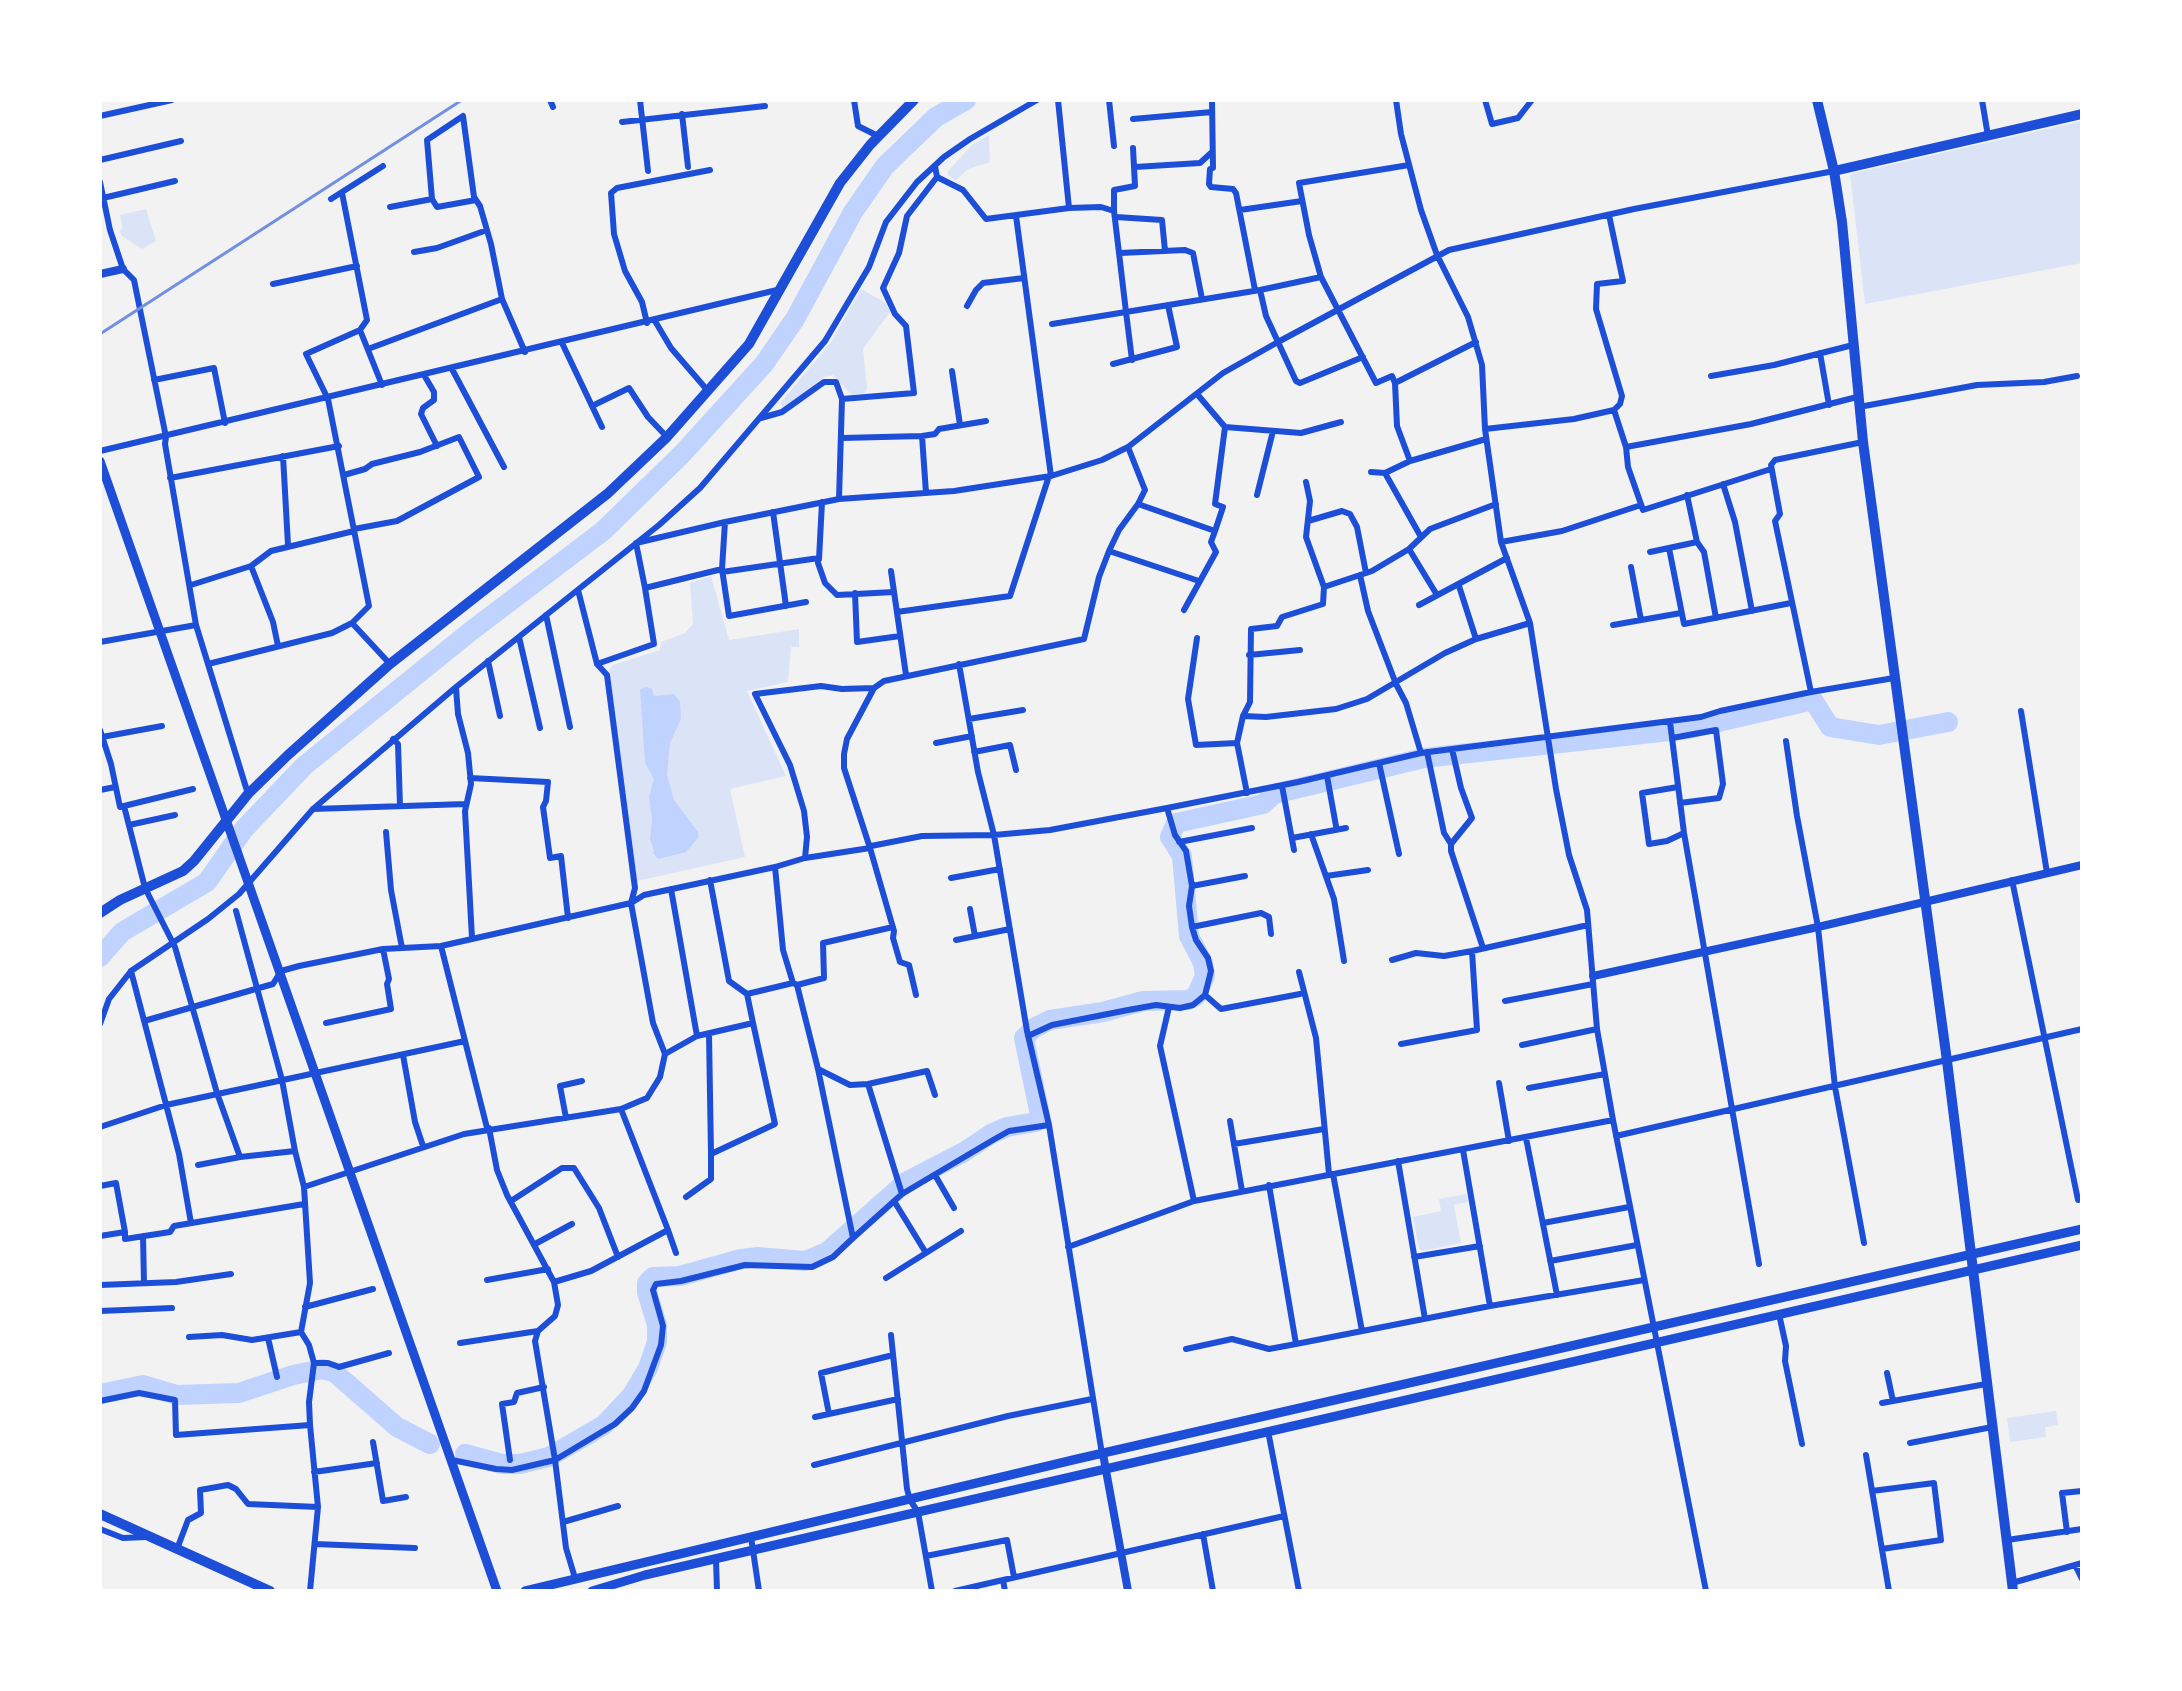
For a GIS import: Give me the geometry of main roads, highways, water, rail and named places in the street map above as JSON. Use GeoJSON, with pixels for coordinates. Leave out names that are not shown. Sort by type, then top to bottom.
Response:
{"type":"FeatureCollection","features":[{"type":"Feature","properties":{"kind":"main road"},"geometry":{"type":"LineString","coordinates":[[100,913],[183,871],[248,794],[390,664],[607,494],[667,437],[749,344],[840,183],[878,136],[914,100]]}},
{"type":"Feature","properties":{"kind":"main road"},"geometry":{"type":"LineString","coordinates":[[1817,100],[1834,171],[1842,222],[1863,442],[1947,1061],[2013,1587]]}},
{"type":"Feature","properties":{"kind":"main road"},"geometry":{"type":"LineString","coordinates":[[1834,171],[2082,114]]}},
{"type":"Feature","properties":{"kind":"main road"},"geometry":{"type":"LineString","coordinates":[[100,461],[497,1591]]}},
{"type":"Feature","properties":{"kind":"main road"},"geometry":{"type":"LineString","coordinates":[[525,1591],[1103,1454],[2082,1229]]}},
{"type":"Feature","properties":{"kind":"main road"},"geometry":{"type":"LineString","coordinates":[[592,1591],[754,1550],[2082,1245]]}},
{"type":"Feature","properties":{"kind":"main road"},"geometry":{"type":"LineString","coordinates":[[100,1514],[270,1591]]}},
{"type":"Feature","properties":{"kind":"water"},"geometry":{"type":"Polygon","coordinates":[[[640,689],[652,689],[654,696],[674,694],[680,702],[681,719],[670,743],[667,775],[674,800],[698,832],[698,838],[686,852],[658,859],[653,853],[650,839],[652,819],[649,797],[654,779],[645,763],[640,689]]]}},
{"type":"Feature","properties":{"kind":"waterway"},"geometry":{"type":"LineString","coordinates":[[100,957],[122,932],[207,882],[244,829],[304,766],[471,631],[603,531],[682,454],[764,364],[795,319],[853,212],[885,166],[936,117],[966,100]]}},
{"type":"Feature","properties":{"kind":"waterway"},"geometry":{"type":"LineString","coordinates":[[465,1454],[502,1464],[520,1464],[549,1457],[604,1425],[632,1395],[648,1368],[657,1342],[657,1325],[647,1292],[647,1283],[653,1277],[680,1276],[758,1257],[805,1261],[827,1252],[906,1182],[991,1134],[1007,1127],[1036,1122],[1040,1115],[1024,1038],[1034,1028],[1050,1020],[1103,1012],[1143,1001],[1188,1000],[1196,996],[1205,976],[1203,963],[1189,936],[1182,856],[1170,837],[1176,823],[1263,804],[1274,794],[1424,758],[1688,729],[1813,700],[1830,727],[1879,735],[1948,722]]}},
{"type":"Feature","properties":{"kind":"waterway"},"geometry":{"type":"LineString","coordinates":[[100,1394],[143,1385],[177,1395],[239,1393],[322,1369],[334,1372],[397,1427],[430,1444]]}},
{"type":"Feature","properties":{"kind":"railway"},"geometry":{"type":"LineString","coordinates":[[100,334],[462,100]]}}]}
